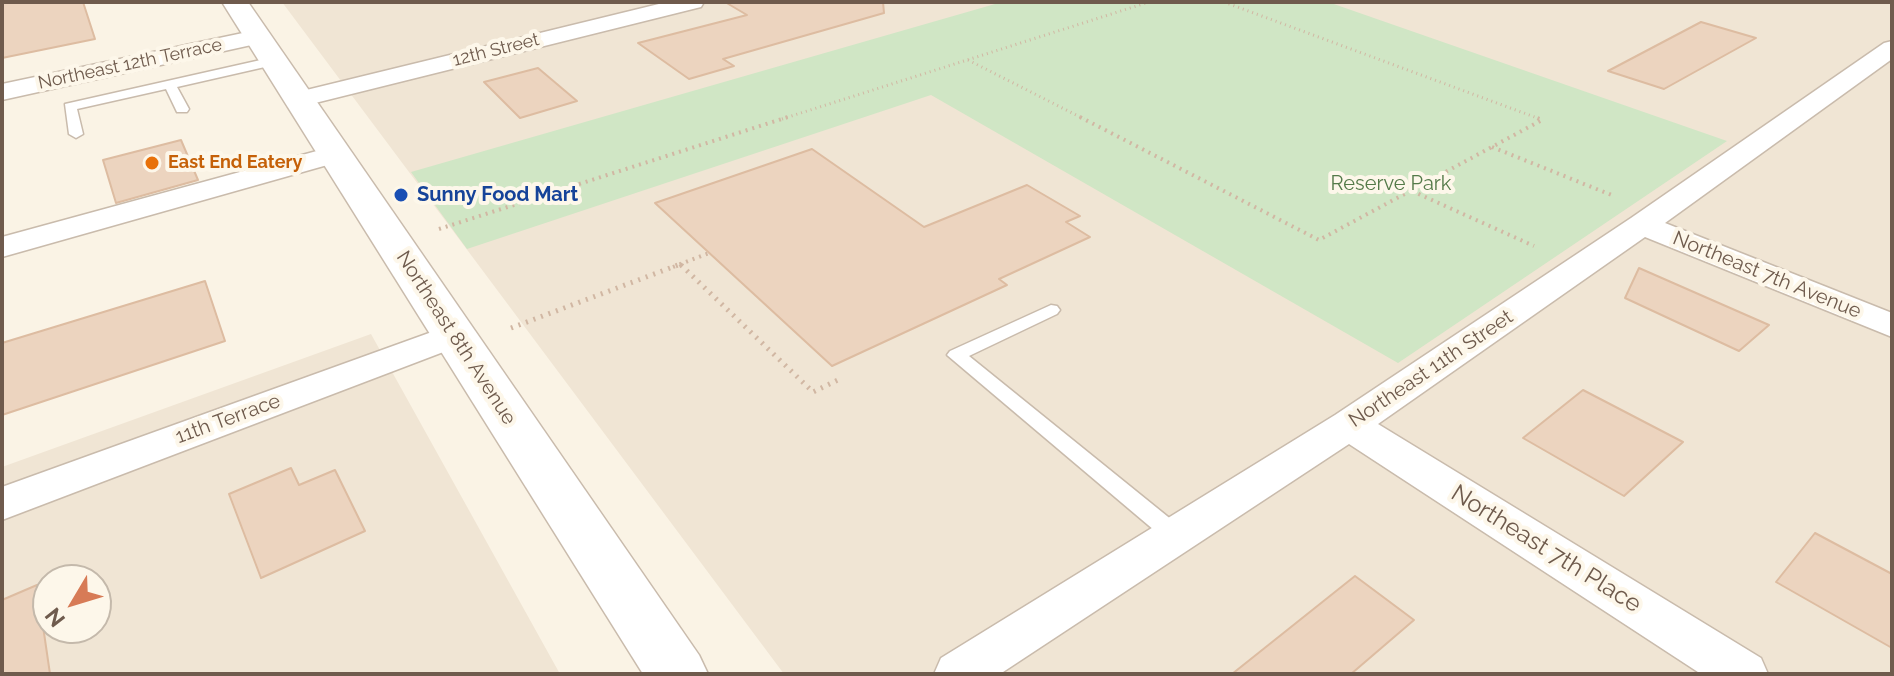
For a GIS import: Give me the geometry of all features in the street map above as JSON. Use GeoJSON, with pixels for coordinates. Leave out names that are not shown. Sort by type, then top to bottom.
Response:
{"type":"FeatureCollection","features":[{"type":"Feature","properties":{"kind":"street","name":"12th Street"},"geometry":{"type":"LineString","coordinates":[[299,99],[693,2]]}},
{"type":"Feature","properties":{"kind":"street","name":"Northeast 8th Avenue"},"geometry":{"type":"LineString","coordinates":[[255,33],[677,674]]}},
{"type":"Feature","properties":{"kind":"street","name":"Northeast 12th Terrace"},"geometry":{"type":"LineString","coordinates":[[2,92],[255,33]]}},
{"type":"Feature","properties":{"kind":"street","name":"Northeast 11th Street"},"geometry":{"type":"LineString","coordinates":[[959,674],[1349,425],[1642,225],[1892,48]]}},
{"type":"Feature","properties":{"kind":"street"},"geometry":{"type":"LineString","coordinates":[[2,247],[335,154]]}},
{"type":"Feature","properties":{"kind":"street","name":"Northeast 7th Avenue"},"geometry":{"type":"LineString","coordinates":[[1642,225],[1892,326]]}},
{"type":"Feature","properties":{"kind":"street","name":"11th Terrace"},"geometry":{"type":"LineString","coordinates":[[2,504],[454,335]]}},
{"type":"Feature","properties":{"kind":"street","name":"Northeast 7th Place"},"geometry":{"type":"LineString","coordinates":[[1349,425],[1743,674]]}},
{"type":"Feature","properties":{"kind":"lane"},"geometry":{"type":"LineString","coordinates":[[76,134],[70,107],[170,85],[255,33]]}},
{"type":"Feature","properties":{"kind":"lane"},"geometry":{"type":"LineString","coordinates":[[170,85],[182,109]]}},
{"type":"Feature","properties":{"kind":"lane"},"geometry":{"type":"LineString","coordinates":[[1051,310],[956,355],[1175,535]]}},
{"type":"Feature","properties":{"kind":"path"},"geometry":{"type":"LineString","coordinates":[[439,229],[1149,2]]}},
{"type":"Feature","properties":{"kind":"path"},"geometry":{"type":"LineString","coordinates":[[968,60],[1319,240],[1542,120],[1224,2]]}},
{"type":"Feature","properties":{"kind":"path"},"geometry":{"type":"LineString","coordinates":[[1492,147],[1614,196]]}},
{"type":"Feature","properties":{"kind":"path"},"geometry":{"type":"LineString","coordinates":[[1411,191],[1534,246]]}},
{"type":"Feature","properties":{"kind":"path"},"geometry":{"type":"LineString","coordinates":[[511,328],[709,253]]}},
{"type":"Feature","properties":{"kind":"path"},"geometry":{"type":"LineString","coordinates":[[680,264],[813,392],[840,379]]}},
{"type":"Feature","properties":{"kind":"shaded area"},"geometry":{"type":"Polygon","coordinates":[[[282,2],[1892,2],[1892,674],[784,674],[282,2]]]}},
{"type":"Feature","properties":{"kind":"shaded area"},"geometry":{"type":"Polygon","coordinates":[[[371,334],[560,674],[2,674],[2,467],[371,334]]]}},
{"type":"Feature","properties":{"kind":"green space","name":"Reserve Park"},"geometry":{"type":"Polygon","coordinates":[[[1002,2],[1328,2],[1727,141],[1398,363],[931,95],[467,249],[411,172],[1002,2]]]}},
{"type":"Feature","properties":{"kind":"building"},"geometry":{"type":"Polygon","coordinates":[[[2,2],[83,2],[95,39],[2,58],[2,2]]]}},
{"type":"Feature","properties":{"kind":"building"},"geometry":{"type":"Polygon","coordinates":[[[725,2],[883,2],[884,13],[723,59],[734,66],[689,79],[638,43],[747,15],[725,2]]]}},
{"type":"Feature","properties":{"kind":"building"},"geometry":{"type":"Polygon","coordinates":[[[1701,22],[1756,38],[1664,89],[1608,71],[1701,22]]]}},
{"type":"Feature","properties":{"kind":"building"},"geometry":{"type":"Polygon","coordinates":[[[538,68],[577,101],[520,118],[484,82],[538,68]]]}},
{"type":"Feature","properties":{"kind":"building"},"geometry":{"type":"Polygon","coordinates":[[[181,140],[198,180],[116,203],[103,160],[181,140]]]}},
{"type":"Feature","properties":{"kind":"building"},"geometry":{"type":"Polygon","coordinates":[[[812,149],[924,227],[1027,185],[1080,216],[1066,222],[1090,237],[999,279],[1007,285],[832,366],[655,203],[812,149]]]}},
{"type":"Feature","properties":{"kind":"building"},"geometry":{"type":"Polygon","coordinates":[[[1639,268],[1769,325],[1739,351],[1625,298],[1639,268]]]}},
{"type":"Feature","properties":{"kind":"building"},"geometry":{"type":"Polygon","coordinates":[[[205,281],[225,341],[2,415],[2,343],[205,281]]]}},
{"type":"Feature","properties":{"kind":"building"},"geometry":{"type":"Polygon","coordinates":[[[1583,390],[1683,442],[1624,496],[1523,438],[1583,390]]]}},
{"type":"Feature","properties":{"kind":"building"},"geometry":{"type":"Polygon","coordinates":[[[291,468],[299,485],[335,470],[365,531],[261,578],[229,494],[291,468]]]}},
{"type":"Feature","properties":{"kind":"building"},"geometry":{"type":"Polygon","coordinates":[[[1815,533],[1892,574],[1892,648],[1776,582],[1815,533]]]}},
{"type":"Feature","properties":{"kind":"building"},"geometry":{"type":"Polygon","coordinates":[[[1355,576],[1414,620],[1351,674],[1232,674],[1355,576]]]}},
{"type":"Feature","properties":{"kind":"building"},"geometry":{"type":"Polygon","coordinates":[[[32,587],[32,644],[46,644],[50,674],[2,674],[2,600],[32,587]]]}},
{"type":"Feature","properties":{"kind":"place","name":"East End Eatery"},"geometry":{"type":"Point","coordinates":[152,163]}},
{"type":"Feature","properties":{"kind":"place","name":"Sunny Food Mart"},"geometry":{"type":"Point","coordinates":[401,195]}}]}
